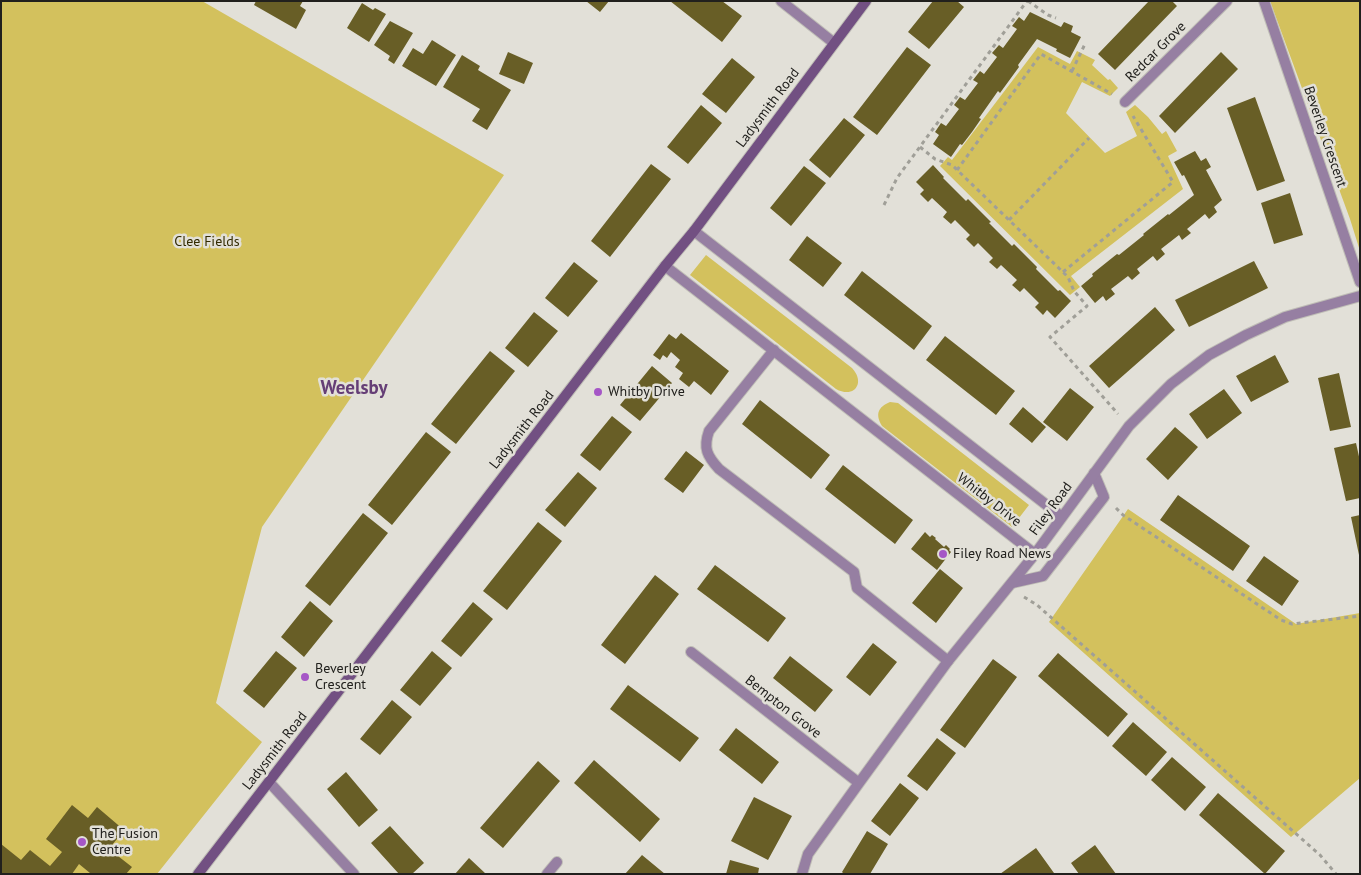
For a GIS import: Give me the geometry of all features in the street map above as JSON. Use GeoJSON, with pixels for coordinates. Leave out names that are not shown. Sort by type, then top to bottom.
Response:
{"type":"FeatureCollection","features":[{"type":"Feature","properties":{"kind":"street"},"geometry":{"type":"LineString","coordinates":[[781,1],[834,43]]}},
{"type":"Feature","properties":{"kind":"street","name":"Ladysmith Road"},"geometry":{"type":"LineString","coordinates":[[198,874],[665,266],[694,231],[866,1]]}},
{"type":"Feature","properties":{"kind":"street","name":"Redcar Grove"},"geometry":{"type":"LineString","coordinates":[[1125,102],[1227,1]]}},
{"type":"Feature","properties":{"kind":"street","name":"Beverley Crescent"},"geometry":{"type":"LineString","coordinates":[[1264,1],[1360,282]]}},
{"type":"Feature","properties":{"kind":"street"},"geometry":{"type":"LineString","coordinates":[[694,231],[1062,517]]}},
{"type":"Feature","properties":{"kind":"street","name":"Whitby Drive"},"geometry":{"type":"LineString","coordinates":[[665,266],[1036,554]]}},
{"type":"Feature","properties":{"kind":"street","name":"Filey Road"},"geometry":{"type":"LineString","coordinates":[[802,874],[808,854],[859,783],[948,662],[1036,554],[1129,426],[1171,384],[1209,355],[1285,317],[1360,296]]}},
{"type":"Feature","properties":{"kind":"street"},"geometry":{"type":"LineString","coordinates":[[774,350],[709,431],[706,440],[707,451],[712,461],[719,469],[854,572],[857,588],[948,662]]}},
{"type":"Feature","properties":{"kind":"street"},"geometry":{"type":"LineString","coordinates":[[1009,587],[1043,576],[1104,497],[1094,474]]}},
{"type":"Feature","properties":{"kind":"street","name":"Bempton Grove"},"geometry":{"type":"LineString","coordinates":[[691,652],[859,783]]}},
{"type":"Feature","properties":{"kind":"street"},"geometry":{"type":"LineString","coordinates":[[269,782],[354,874]]}},
{"type":"Feature","properties":{"kind":"street"},"geometry":{"type":"LineString","coordinates":[[546,874],[557,862]]}},
{"type":"Feature","properties":{"kind":"path"},"geometry":{"type":"LineString","coordinates":[[884,205],[897,178],[1028,1],[1048,15],[1056,18]]}},
{"type":"Feature","properties":{"kind":"path"},"geometry":{"type":"LineString","coordinates":[[1072,71],[1085,44]]}},
{"type":"Feature","properties":{"kind":"path"},"geometry":{"type":"LineString","coordinates":[[957,170],[1041,54],[1125,102],[1173,182],[1063,272]]}},
{"type":"Feature","properties":{"kind":"path"},"geometry":{"type":"LineString","coordinates":[[1009,220],[1089,138]]}},
{"type":"Feature","properties":{"kind":"path"},"geometry":{"type":"LineString","coordinates":[[920,147],[936,159],[952,165],[1068,277],[1074,291],[1087,306],[1050,336],[1129,426]]}},
{"type":"Feature","properties":{"kind":"path"},"geometry":{"type":"LineString","coordinates":[[1104,497],[1123,515],[1282,620],[1292,624],[1360,616]]}},
{"type":"Feature","properties":{"kind":"path"},"geometry":{"type":"LineString","coordinates":[[1009,587],[1038,605],[1320,855],[1336,874]]}},
{"type":"Feature","properties":{"kind":"green space","name":"Clee Fields"},"geometry":{"type":"Polygon","coordinates":[[[1,1],[202,1],[504,175],[262,527],[216,703],[262,742],[157,874],[1,874],[1,1]]]}},
{"type":"Feature","properties":{"kind":"green space"},"geometry":{"type":"Polygon","coordinates":[[[1270,1],[1360,1],[1360,251],[1350,219],[1270,1]]]}},
{"type":"Feature","properties":{"kind":"green space"},"geometry":{"type":"Polygon","coordinates":[[[1038,47],[1070,64],[1077,51],[1095,60],[1092,65],[1118,88],[1110,96],[1082,82],[1066,113],[1105,153],[1137,136],[1126,112],[1135,105],[1162,134],[1166,131],[1177,151],[1168,156],[1183,189],[1071,276],[1080,287],[1070,295],[940,166],[948,157],[952,160],[1038,47]]]}},
{"type":"Feature","properties":{"kind":"green space"},"geometry":{"type":"Polygon","coordinates":[[[706,255],[852,368],[858,379],[856,388],[848,392],[836,389],[690,275],[706,255]]]}},
{"type":"Feature","properties":{"kind":"green space"},"geometry":{"type":"Polygon","coordinates":[[[890,402],[898,403],[1029,505],[1012,527],[882,426],[878,414],[879,411],[890,402]]]}},
{"type":"Feature","properties":{"kind":"green space"},"geometry":{"type":"Polygon","coordinates":[[[1128,509],[1296,624],[1360,613],[1360,778],[1291,837],[1049,622],[1128,509]]]}},
{"type":"Feature","properties":{"kind":"building"},"geometry":{"type":"Polygon","coordinates":[[[256,1],[303,1],[300,6],[306,10],[296,29],[254,5],[256,1]]]}},
{"type":"Feature","properties":{"kind":"building"},"geometry":{"type":"Polygon","coordinates":[[[586,1],[609,1],[600,12],[586,1]]]}},
{"type":"Feature","properties":{"kind":"building"},"geometry":{"type":"Polygon","coordinates":[[[670,1],[722,1],[742,16],[722,42],[670,1]]]}},
{"type":"Feature","properties":{"kind":"building"},"geometry":{"type":"Polygon","coordinates":[[[933,1],[957,1],[964,7],[929,49],[908,32],[933,1]]]}},
{"type":"Feature","properties":{"kind":"building"},"geometry":{"type":"Polygon","coordinates":[[[1149,1],[1172,1],[1177,6],[1115,70],[1098,54],[1149,1]]]}},
{"type":"Feature","properties":{"kind":"building"},"geometry":{"type":"Polygon","coordinates":[[[362,3],[373,10],[375,8],[386,14],[369,42],[347,28],[362,3]]]}},
{"type":"Feature","properties":{"kind":"building"},"geometry":{"type":"Polygon","coordinates":[[[1030,12],[1061,27],[1064,22],[1073,26],[1071,32],[1081,37],[1070,58],[1037,39],[1000,93],[998,91],[979,118],[981,119],[972,132],[951,157],[933,144],[939,135],[935,132],[941,123],[946,126],[959,109],[954,105],[960,97],[965,100],[978,83],[973,80],[980,71],[984,74],[997,57],[992,53],[999,45],[1003,48],[1017,29],[1012,26],[1019,17],[1024,21],[1030,12]]]}},
{"type":"Feature","properties":{"kind":"building"},"geometry":{"type":"Polygon","coordinates":[[[390,21],[413,33],[394,64],[388,60],[390,56],[374,45],[390,21]]]}},
{"type":"Feature","properties":{"kind":"building"},"geometry":{"type":"Polygon","coordinates":[[[432,40],[456,55],[436,86],[402,66],[413,48],[423,54],[432,40]]]}},
{"type":"Feature","properties":{"kind":"building"},"geometry":{"type":"Polygon","coordinates":[[[907,47],[931,65],[877,135],[853,117],[907,47]]]}},
{"type":"Feature","properties":{"kind":"building"},"geometry":{"type":"Polygon","coordinates":[[[508,52],[533,63],[524,84],[499,74],[508,52]]]}},
{"type":"Feature","properties":{"kind":"building"},"geometry":{"type":"Polygon","coordinates":[[[1221,52],[1238,69],[1175,133],[1159,116],[1221,52]]]}},
{"type":"Feature","properties":{"kind":"building"},"geometry":{"type":"Polygon","coordinates":[[[462,55],[480,66],[478,70],[511,90],[487,130],[472,121],[480,109],[443,87],[462,55]]]}},
{"type":"Feature","properties":{"kind":"building"},"geometry":{"type":"Polygon","coordinates":[[[732,58],[755,77],[726,113],[702,94],[732,58]]]}},
{"type":"Feature","properties":{"kind":"building"},"geometry":{"type":"Polygon","coordinates":[[[1255,97],[1285,181],[1257,191],[1227,108],[1255,97]]]}},
{"type":"Feature","properties":{"kind":"building"},"geometry":{"type":"Polygon","coordinates":[[[701,105],[722,123],[688,164],[667,147],[701,105]]]}},
{"type":"Feature","properties":{"kind":"building"},"geometry":{"type":"Polygon","coordinates":[[[844,118],[865,135],[830,178],[809,160],[844,118]]]}},
{"type":"Feature","properties":{"kind":"building"},"geometry":{"type":"Polygon","coordinates":[[[1195,151],[1201,161],[1206,158],[1211,167],[1206,170],[1222,200],[1214,207],[1217,212],[1209,219],[1205,214],[1187,229],[1191,233],[1182,240],[1179,235],[1161,249],[1165,254],[1157,261],[1153,256],[1137,269],[1140,273],[1132,280],[1128,276],[1111,289],[1115,294],[1106,301],[1103,296],[1095,303],[1081,286],[1093,276],[1092,274],[1117,254],[1119,255],[1194,195],[1184,175],[1182,176],[1174,162],[1195,151]]]}},
{"type":"Feature","properties":{"kind":"building"},"geometry":{"type":"Polygon","coordinates":[[[651,164],[671,179],[610,257],[591,241],[651,164]]]}},
{"type":"Feature","properties":{"kind":"building"},"geometry":{"type":"Polygon","coordinates":[[[933,165],[966,201],[968,199],[1012,246],[1014,244],[1058,291],[1060,290],[1071,301],[1055,318],[1047,310],[1043,315],[1035,307],[1039,303],[1024,288],[1020,292],[1012,285],[1017,280],[1001,265],[997,269],[989,262],[993,258],[978,243],[974,247],[966,239],[970,235],[955,220],[951,224],[943,217],[947,212],[932,198],[928,202],[920,194],[924,190],[916,182],[933,165]]]}},
{"type":"Feature","properties":{"kind":"building"},"geometry":{"type":"Polygon","coordinates":[[[804,166],[826,183],[791,226],[770,208],[804,166]]]}},
{"type":"Feature","properties":{"kind":"building"},"geometry":{"type":"Polygon","coordinates":[[[1290,193],[1303,235],[1274,244],[1261,203],[1290,193]]]}},
{"type":"Feature","properties":{"kind":"building"},"geometry":{"type":"Polygon","coordinates":[[[807,236],[842,263],[823,287],[789,260],[807,236]]]}},
{"type":"Feature","properties":{"kind":"building"},"geometry":{"type":"Polygon","coordinates":[[[1254,261],[1268,288],[1189,327],[1175,300],[1254,261]]]}},
{"type":"Feature","properties":{"kind":"building"},"geometry":{"type":"Polygon","coordinates":[[[574,262],[598,281],[568,317],[545,298],[574,262]]]}},
{"type":"Feature","properties":{"kind":"building"},"geometry":{"type":"Polygon","coordinates":[[[862,271],[932,326],[914,350],[844,295],[862,271]]]}},
{"type":"Feature","properties":{"kind":"building"},"geometry":{"type":"Polygon","coordinates":[[[1155,307],[1175,330],[1109,388],[1089,366],[1155,307]]]}},
{"type":"Feature","properties":{"kind":"building"},"geometry":{"type":"Polygon","coordinates":[[[534,312],[558,331],[528,367],[505,348],[534,312]]]}},
{"type":"Feature","properties":{"kind":"building"},"geometry":{"type":"Polygon","coordinates":[[[681,333],[729,371],[711,395],[694,381],[689,387],[679,379],[683,373],[675,367],[680,360],[671,352],[667,358],[663,355],[660,360],[653,355],[669,334],[676,339],[681,333]]]}},
{"type":"Feature","properties":{"kind":"building"},"geometry":{"type":"Polygon","coordinates":[[[945,336],[1015,391],[996,415],[926,360],[945,336]]]}},
{"type":"Feature","properties":{"kind":"building"},"geometry":{"type":"Polygon","coordinates":[[[490,351],[515,371],[456,444],[431,424],[490,351]]]}},
{"type":"Feature","properties":{"kind":"building"},"geometry":{"type":"Polygon","coordinates":[[[1275,355],[1289,382],[1251,402],[1236,376],[1275,355]]]}},
{"type":"Feature","properties":{"kind":"building"},"geometry":{"type":"Polygon","coordinates":[[[652,366],[672,383],[640,421],[620,405],[652,366]]]}},
{"type":"Feature","properties":{"kind":"building"},"geometry":{"type":"Polygon","coordinates":[[[1339,373],[1351,427],[1330,431],[1318,378],[1339,373]]]}},
{"type":"Feature","properties":{"kind":"building"},"geometry":{"type":"Polygon","coordinates":[[[1070,388],[1094,407],[1067,441],[1043,422],[1070,388]]]}},
{"type":"Feature","properties":{"kind":"building"},"geometry":{"type":"Polygon","coordinates":[[[1224,389],[1242,413],[1207,439],[1189,414],[1224,389]]]}},
{"type":"Feature","properties":{"kind":"building"},"geometry":{"type":"Polygon","coordinates":[[[760,400],[830,455],[811,479],[742,424],[760,400]]]}},
{"type":"Feature","properties":{"kind":"building"},"geometry":{"type":"Polygon","coordinates":[[[1023,407],[1046,427],[1032,443],[1009,424],[1023,407]]]}},
{"type":"Feature","properties":{"kind":"building"},"geometry":{"type":"Polygon","coordinates":[[[612,416],[632,432],[600,471],[580,455],[612,416]]]}},
{"type":"Feature","properties":{"kind":"building"},"geometry":{"type":"Polygon","coordinates":[[[1175,427],[1198,447],[1168,480],[1146,459],[1175,427]]]}},
{"type":"Feature","properties":{"kind":"building"},"geometry":{"type":"Polygon","coordinates":[[[426,432],[451,452],[392,525],[368,505],[426,432]]]}},
{"type":"Feature","properties":{"kind":"building"},"geometry":{"type":"Polygon","coordinates":[[[1356,443],[1360,461],[1360,498],[1346,501],[1334,448],[1356,443]]]}},
{"type":"Feature","properties":{"kind":"building"},"geometry":{"type":"Polygon","coordinates":[[[686,451],[704,465],[683,493],[664,479],[686,451]]]}},
{"type":"Feature","properties":{"kind":"building"},"geometry":{"type":"Polygon","coordinates":[[[843,465],[913,520],[895,544],[825,489],[843,465]]]}},
{"type":"Feature","properties":{"kind":"building"},"geometry":{"type":"Polygon","coordinates":[[[578,472],[597,488],[565,527],[545,510],[578,472]]]}},
{"type":"Feature","properties":{"kind":"building"},"geometry":{"type":"Polygon","coordinates":[[[1178,495],[1250,546],[1233,571],[1160,520],[1178,495]]]}},
{"type":"Feature","properties":{"kind":"building"},"geometry":{"type":"Polygon","coordinates":[[[363,513],[388,533],[330,606],[305,586],[363,513]]]}},
{"type":"Feature","properties":{"kind":"building"},"geometry":{"type":"Polygon","coordinates":[[[1360,515],[1360,555],[1359,555],[1351,517],[1360,515]]]}},
{"type":"Feature","properties":{"kind":"building"},"geometry":{"type":"Polygon","coordinates":[[[538,522],[562,541],[507,610],[483,591],[538,522]]]}},
{"type":"Feature","properties":{"kind":"building"},"geometry":{"type":"Polygon","coordinates":[[[925,532],[930,537],[932,535],[936,538],[944,547],[946,545],[951,552],[937,570],[911,549],[925,532]]]}},
{"type":"Feature","properties":{"kind":"building"},"geometry":{"type":"Polygon","coordinates":[[[1264,556],[1299,581],[1282,606],[1246,581],[1264,556]]]}},
{"type":"Feature","properties":{"kind":"building"},"geometry":{"type":"Polygon","coordinates":[[[715,565],[786,618],[768,642],[697,589],[715,565]]]}},
{"type":"Feature","properties":{"kind":"building"},"geometry":{"type":"Polygon","coordinates":[[[940,569],[963,588],[936,623],[912,603],[940,569]]]}},
{"type":"Feature","properties":{"kind":"building"},"geometry":{"type":"Polygon","coordinates":[[[655,575],[679,594],[625,664],[601,645],[655,575]]]}},
{"type":"Feature","properties":{"kind":"building"},"geometry":{"type":"Polygon","coordinates":[[[310,601],[333,621],[304,657],[281,637],[310,601]]]}},
{"type":"Feature","properties":{"kind":"building"},"geometry":{"type":"Polygon","coordinates":[[[473,602],[493,619],[461,657],[441,641],[473,602]]]}},
{"type":"Feature","properties":{"kind":"building"},"geometry":{"type":"Polygon","coordinates":[[[873,643],[897,662],[870,696],[846,677],[873,643]]]}},
{"type":"Feature","properties":{"kind":"building"},"geometry":{"type":"Polygon","coordinates":[[[276,651],[297,668],[264,708],[243,691],[276,651]]]}},
{"type":"Feature","properties":{"kind":"building"},"geometry":{"type":"Polygon","coordinates":[[[432,651],[452,668],[420,706],[400,690],[432,651]]]}},
{"type":"Feature","properties":{"kind":"building"},"geometry":{"type":"Polygon","coordinates":[[[1058,653],[1128,714],[1108,737],[1038,676],[1058,653]]]}},
{"type":"Feature","properties":{"kind":"building"},"geometry":{"type":"Polygon","coordinates":[[[790,656],[833,690],[815,712],[773,678],[790,656]]]}},
{"type":"Feature","properties":{"kind":"building"},"geometry":{"type":"Polygon","coordinates":[[[993,659],[1017,677],[965,748],[940,730],[993,659]]]}},
{"type":"Feature","properties":{"kind":"building"},"geometry":{"type":"Polygon","coordinates":[[[628,685],[699,738],[680,762],[610,709],[628,685]]]}},
{"type":"Feature","properties":{"kind":"building"},"geometry":{"type":"Polygon","coordinates":[[[392,700],[412,717],[380,755],[360,739],[392,700]]]}},
{"type":"Feature","properties":{"kind":"building"},"geometry":{"type":"Polygon","coordinates":[[[1133,722],[1167,752],[1146,776],[1112,746],[1133,722]]]}},
{"type":"Feature","properties":{"kind":"building"},"geometry":{"type":"Polygon","coordinates":[[[736,728],[779,762],[762,784],[719,750],[736,728]]]}},
{"type":"Feature","properties":{"kind":"building"},"geometry":{"type":"Polygon","coordinates":[[[937,738],[956,753],[927,791],[907,776],[937,738]]]}},
{"type":"Feature","properties":{"kind":"building"},"geometry":{"type":"Polygon","coordinates":[[[1172,757],[1206,787],[1185,811],[1151,780],[1172,757]]]}},
{"type":"Feature","properties":{"kind":"building"},"geometry":{"type":"Polygon","coordinates":[[[594,760],[660,819],[640,842],[574,783],[594,760]]]}},
{"type":"Feature","properties":{"kind":"building"},"geometry":{"type":"Polygon","coordinates":[[[538,761],[560,781],[503,848],[480,828],[538,761]]]}},
{"type":"Feature","properties":{"kind":"building"},"geometry":{"type":"Polygon","coordinates":[[[346,772],[378,810],[359,827],[327,789],[346,772]]]}},
{"type":"Feature","properties":{"kind":"building"},"geometry":{"type":"Polygon","coordinates":[[[900,783],[919,798],[890,836],[871,821],[900,783]]]}},
{"type":"Feature","properties":{"kind":"building"},"geometry":{"type":"Polygon","coordinates":[[[1218,793],[1285,851],[1265,874],[1199,815],[1218,793]]]}},
{"type":"Feature","properties":{"kind":"building"},"geometry":{"type":"Polygon","coordinates":[[[754,797],[792,816],[768,860],[731,841],[754,797]]]}},
{"type":"Feature","properties":{"kind":"building","name":"The Fusion Centre"},"geometry":{"type":"Polygon","coordinates":[[[72,805],[88,818],[97,807],[124,830],[109,849],[132,867],[126,874],[89,874],[79,864],[72,874],[1,874],[1,844],[21,860],[30,850],[50,866],[62,852],[46,839],[72,805]]]}},
{"type":"Feature","properties":{"kind":"building"},"geometry":{"type":"Polygon","coordinates":[[[390,826],[424,863],[412,874],[399,874],[371,843],[390,826]]]}},
{"type":"Feature","properties":{"kind":"building"},"geometry":{"type":"Polygon","coordinates":[[[867,831],[888,844],[870,874],[844,874],[842,872],[867,831]]]}},
{"type":"Feature","properties":{"kind":"building"},"geometry":{"type":"Polygon","coordinates":[[[1095,845],[1116,874],[1079,874],[1071,863],[1095,845]]]}},
{"type":"Feature","properties":{"kind":"building"},"geometry":{"type":"Polygon","coordinates":[[[1036,848],[1054,873],[1000,874],[1036,848]]]}},
{"type":"Feature","properties":{"kind":"building"},"geometry":{"type":"Polygon","coordinates":[[[642,855],[665,874],[625,874],[642,855]]]}},
{"type":"Feature","properties":{"kind":"building"},"geometry":{"type":"Polygon","coordinates":[[[469,858],[486,874],[455,874],[469,858]]]}},
{"type":"Feature","properties":{"kind":"building"},"geometry":{"type":"Polygon","coordinates":[[[730,860],[759,868],[758,874],[726,874],[730,860]]]}},
{"type":"Feature","properties":{"kind":"place","name":"Whitby Drive"},"geometry":{"type":"Point","coordinates":[598,392]}},
{"type":"Feature","properties":{"kind":"place","name":"Filey Road News"},"geometry":{"type":"Point","coordinates":[943,554]}},
{"type":"Feature","properties":{"kind":"place","name":"Beverley Crescent"},"geometry":{"type":"Point","coordinates":[305,677]}},
{"type":"Feature","properties":{"kind":"place","name":"The Fusion Centre"},"geometry":{"type":"Point","coordinates":[82,842]}},
{"type":"Feature","properties":{"kind":"district","name":"Weelsby"},"geometry":{"type":"Point","coordinates":[354,389]}}]}
